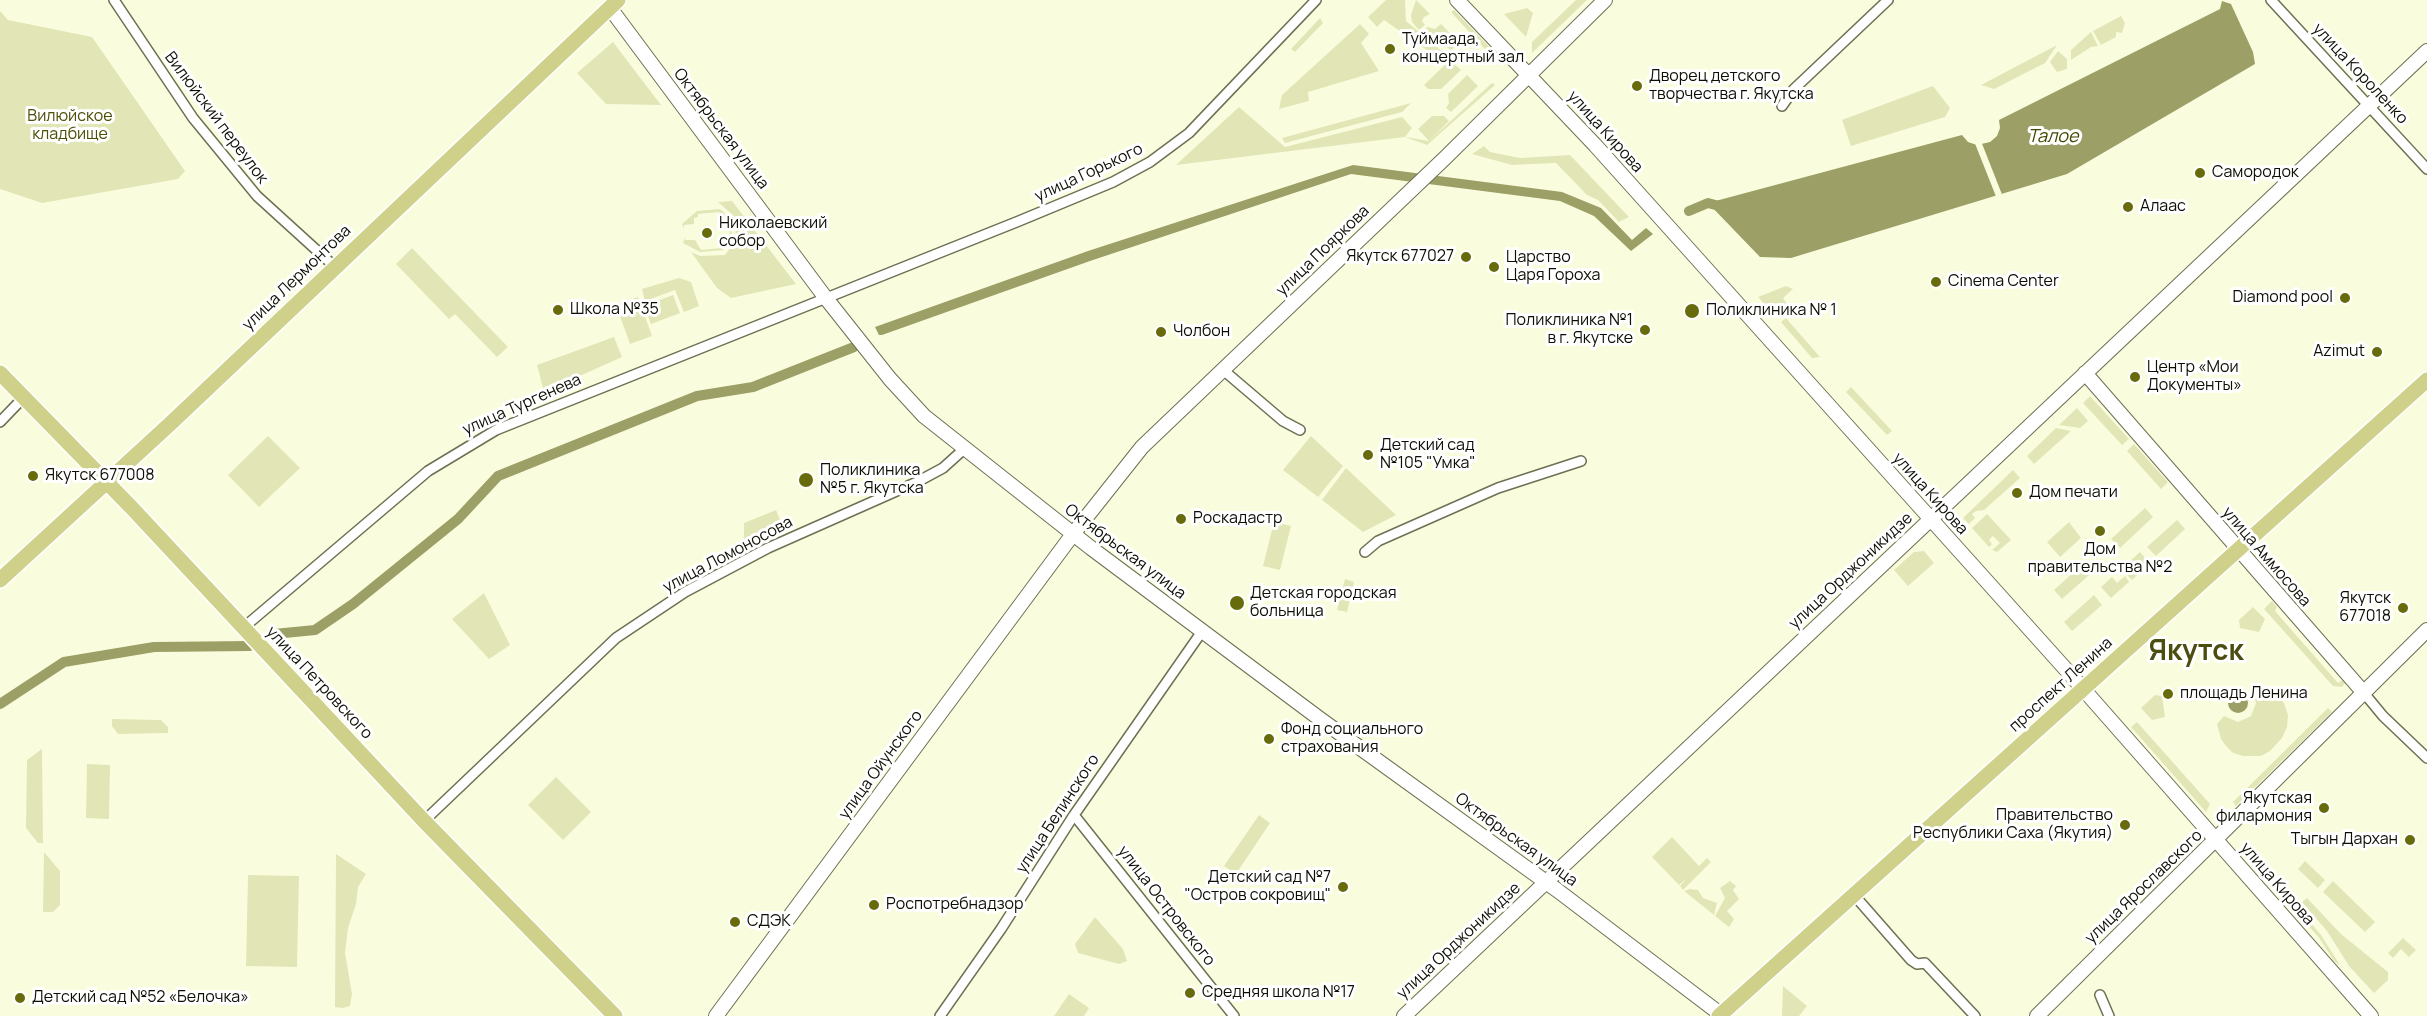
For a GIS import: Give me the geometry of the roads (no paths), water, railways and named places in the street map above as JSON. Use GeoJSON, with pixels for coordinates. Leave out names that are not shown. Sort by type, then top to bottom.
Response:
{"type":"FeatureCollection","features":[{"type":"Feature","properties":{"kind":"main road","name":"улица Лермонтова"},"geometry":{"type":"LineString","coordinates":[[0,580],[614,4]]}},
{"type":"Feature","properties":{"kind":"main road","name":"улица Петровского"},"geometry":{"type":"LineString","coordinates":[[0,373],[107,482],[424,821],[615,1016]]}},
{"type":"Feature","properties":{"kind":"main road","name":"проспект Ленина"},"geometry":{"type":"LineString","coordinates":[[1721,1015],[2427,380]]}},
{"type":"Feature","properties":{"kind":"street","name":"Вилюйский переулок"},"geometry":{"type":"LineString","coordinates":[[114,0],[193,118],[257,196],[334,266]]}},
{"type":"Feature","properties":{"kind":"street","name":"улица Горького"},"geometry":{"type":"LineString","coordinates":[[825,297],[1113,182],[1150,162],[1189,132],[1316,0]]}},
{"type":"Feature","properties":{"kind":"street","name":"улица Кирова"},"geometry":{"type":"LineString","coordinates":[[1458,0],[1529,74],[1931,518],[2371,1016]]}},
{"type":"Feature","properties":{"kind":"street","name":"улица Пояркова"},"geometry":{"type":"LineString","coordinates":[[1073,534],[1142,447],[1445,158],[1605,0]]}},
{"type":"Feature","properties":{"kind":"street"},"geometry":{"type":"LineString","coordinates":[[1872,0],[1879,8]]}},
{"type":"Feature","properties":{"kind":"street"},"geometry":{"type":"LineString","coordinates":[[1782,106],[1794,90],[1888,0]]}},
{"type":"Feature","properties":{"kind":"street","name":"улица Короленко"},"geometry":{"type":"LineString","coordinates":[[2271,0],[2427,169]]}},
{"type":"Feature","properties":{"kind":"street","name":"Октябрьская улица"},"geometry":{"type":"LineString","coordinates":[[614,4],[825,297],[890,379],[924,416],[1073,534],[1320,719],[1546,882],[1721,1015]]}},
{"type":"Feature","properties":{"kind":"street","name":"улица Орджоникидзе"},"geometry":{"type":"LineString","coordinates":[[1404,1016],[2427,51]]}},
{"type":"Feature","properties":{"kind":"street","name":"улица Тургенева"},"geometry":{"type":"LineString","coordinates":[[243,628],[428,471],[467,446],[548,408],[825,297]]}},
{"type":"Feature","properties":{"kind":"street"},"geometry":{"type":"LineString","coordinates":[[1222,369],[1283,421],[1300,430]]}},
{"type":"Feature","properties":{"kind":"street","name":"улица Аммосова"},"geometry":{"type":"LineString","coordinates":[[2085,373],[2383,716],[2427,758]]}},
{"type":"Feature","properties":{"kind":"street"},"geometry":{"type":"LineString","coordinates":[[0,422],[24,397]]}},
{"type":"Feature","properties":{"kind":"street","name":"улица Ломоносова"},"geometry":{"type":"LineString","coordinates":[[424,821],[615,638],[685,592],[768,548],[917,482],[943,468],[964,449]]}},
{"type":"Feature","properties":{"kind":"street"},"geometry":{"type":"LineString","coordinates":[[1365,552],[1378,541],[1498,488],[1581,461]]}},
{"type":"Feature","properties":{"kind":"street","name":"улица Ойунского"},"geometry":{"type":"LineString","coordinates":[[716,1016],[1073,534]]}},
{"type":"Feature","properties":{"kind":"street","name":"улица Белинского"},"geometry":{"type":"LineString","coordinates":[[940,1016],[1001,929],[1074,815],[1203,630]]}},
{"type":"Feature","properties":{"kind":"street","name":"улица Ярославского"},"geometry":{"type":"LineString","coordinates":[[2037,1016],[2427,630]]}},
{"type":"Feature","properties":{"kind":"street","name":"улица Островского"},"geometry":{"type":"LineString","coordinates":[[1074,815],[1234,1016]]}},
{"type":"Feature","properties":{"kind":"street"},"geometry":{"type":"LineString","coordinates":[[1854,895],[1911,960],[1917,964],[1925,963],[1975,1016]]}},
{"type":"Feature","properties":{"kind":"street"},"geometry":{"type":"LineString","coordinates":[[2100,995],[2109,1016]]}},
{"type":"Feature","properties":{"kind":"water","name":"Талое"},"geometry":{"type":"Polygon","coordinates":[[[2222,1],[2231,4],[2253,52],[2255,64],[2067,174],[1791,258],[1760,257],[1708,203],[1962,135],[1968,142],[1977,145],[1990,142],[1997,136],[2000,128],[1999,120],[2220,9],[2222,1]]]}},
{"type":"Feature","properties":{"kind":"water"},"geometry":{"type":"Polygon","coordinates":[[[1353,165],[1562,192],[1601,208],[1632,240],[1646,228],[1653,234],[1631,251],[1594,216],[1560,201],[1351,174],[1090,261],[882,335],[879,335],[875,327],[1088,251],[1353,165]]]}},
{"type":"Feature","properties":{"kind":"water"},"geometry":{"type":"Polygon","coordinates":[[[2238,693],[2245,696],[2248,703],[2245,710],[2238,713],[2231,710],[2228,703],[2231,696],[2238,693]]]}},
{"type":"Feature","properties":{"kind":"waterway"},"geometry":{"type":"LineString","coordinates":[[1689,211],[1708,203],[1719,206]]}},
{"type":"Feature","properties":{"kind":"waterway"},"geometry":{"type":"LineString","coordinates":[[274,634],[315,630],[353,604],[458,519],[498,476],[697,396],[753,387],[854,347]]}},
{"type":"Feature","properties":{"kind":"waterway"},"geometry":{"type":"LineString","coordinates":[[0,704],[64,662],[154,647],[250,646]]}},
{"type":"Feature","properties":{"kind":"place","name":"Туймаада, концертный зал"},"geometry":{"type":"Point","coordinates":[1390,49]}},
{"type":"Feature","properties":{"kind":"place","name":"Дворец детского творчества г. Якутска"},"geometry":{"type":"Point","coordinates":[1637,86]}},
{"type":"Feature","properties":{"kind":"place","name":"Самородок"},"geometry":{"type":"Point","coordinates":[2200,173]}},
{"type":"Feature","properties":{"kind":"place","name":"Алаас"},"geometry":{"type":"Point","coordinates":[2128,207]}},
{"type":"Feature","properties":{"kind":"place","name":"Николаевский собор"},"geometry":{"type":"Point","coordinates":[707,233]}},
{"type":"Feature","properties":{"kind":"place","name":"Якутск 677027"},"geometry":{"type":"Point","coordinates":[1466,257]}},
{"type":"Feature","properties":{"kind":"place","name":"Царство Царя Гороха"},"geometry":{"type":"Point","coordinates":[1494,267]}},
{"type":"Feature","properties":{"kind":"place","name":"Cinema Center"},"geometry":{"type":"Point","coordinates":[1936,282]}},
{"type":"Feature","properties":{"kind":"place","name":"Diamond pool"},"geometry":{"type":"Point","coordinates":[2345,298]}},
{"type":"Feature","properties":{"kind":"place","name":"Школа №35"},"geometry":{"type":"Point","coordinates":[558,310]}},
{"type":"Feature","properties":{"kind":"place","name":"Поликлиника № 1"},"geometry":{"type":"Point","coordinates":[1692,311]}},
{"type":"Feature","properties":{"kind":"place","name":"Поликлиника №1 в г. Якутске"},"geometry":{"type":"Point","coordinates":[1645,330]}},
{"type":"Feature","properties":{"kind":"place","name":"Чолбон"},"geometry":{"type":"Point","coordinates":[1161,332]}},
{"type":"Feature","properties":{"kind":"place","name":"Azimut"},"geometry":{"type":"Point","coordinates":[2377,352]}},
{"type":"Feature","properties":{"kind":"place","name":"Центр «Мои Документы»"},"geometry":{"type":"Point","coordinates":[2135,377]}},
{"type":"Feature","properties":{"kind":"place","name":"Детский сад №105 \"Умка\""},"geometry":{"type":"Point","coordinates":[1368,455]}},
{"type":"Feature","properties":{"kind":"place","name":"Якутск 677008"},"geometry":{"type":"Point","coordinates":[33,476]}},
{"type":"Feature","properties":{"kind":"place","name":"Поликлиника №5 г. Якутска"},"geometry":{"type":"Point","coordinates":[806,480]}},
{"type":"Feature","properties":{"kind":"place","name":"Дом печати"},"geometry":{"type":"Point","coordinates":[2017,493]}},
{"type":"Feature","properties":{"kind":"place","name":"Роскадастр"},"geometry":{"type":"Point","coordinates":[1181,519]}},
{"type":"Feature","properties":{"kind":"place","name":"Дом правительства №2"},"geometry":{"type":"Point","coordinates":[2100,531]}},
{"type":"Feature","properties":{"kind":"place","name":"Детская городская больница"},"geometry":{"type":"Point","coordinates":[1237,603]}},
{"type":"Feature","properties":{"kind":"place","name":"Якутск 677018"},"geometry":{"type":"Point","coordinates":[2403,608]}},
{"type":"Feature","properties":{"kind":"place","name":"площадь Ленина"},"geometry":{"type":"Point","coordinates":[2168,694]}},
{"type":"Feature","properties":{"kind":"place","name":"Фонд социального страхования"},"geometry":{"type":"Point","coordinates":[1269,739]}},
{"type":"Feature","properties":{"kind":"place","name":"Якутская филармония"},"geometry":{"type":"Point","coordinates":[2324,808]}},
{"type":"Feature","properties":{"kind":"place","name":"Правительство Республики Саха (Якутия)"},"geometry":{"type":"Point","coordinates":[2125,825]}},
{"type":"Feature","properties":{"kind":"place","name":"Тыгын Дархан"},"geometry":{"type":"Point","coordinates":[2410,840]}},
{"type":"Feature","properties":{"kind":"place","name":"Детский сад №7 \"Остров сокровищ\""},"geometry":{"type":"Point","coordinates":[1343,887]}},
{"type":"Feature","properties":{"kind":"place","name":"Роспотребнадзор"},"geometry":{"type":"Point","coordinates":[874,905]}},
{"type":"Feature","properties":{"kind":"place","name":"СДЭК"},"geometry":{"type":"Point","coordinates":[735,922]}},
{"type":"Feature","properties":{"kind":"place","name":"Средняя школа №17"},"geometry":{"type":"Point","coordinates":[1190,993]}},
{"type":"Feature","properties":{"kind":"place","name":"Детский сад №52 «Белочка»"},"geometry":{"type":"Point","coordinates":[20,998]}},
{"type":"Feature","properties":{"kind":"district","name":"Якутск"},"geometry":{"type":"Point","coordinates":[2196,652]}},
{"type":"Feature","properties":{"kind":"park label","name":"Вилюйское кладбище"},"geometry":{"type":"Point","coordinates":[70,126]}}]}
